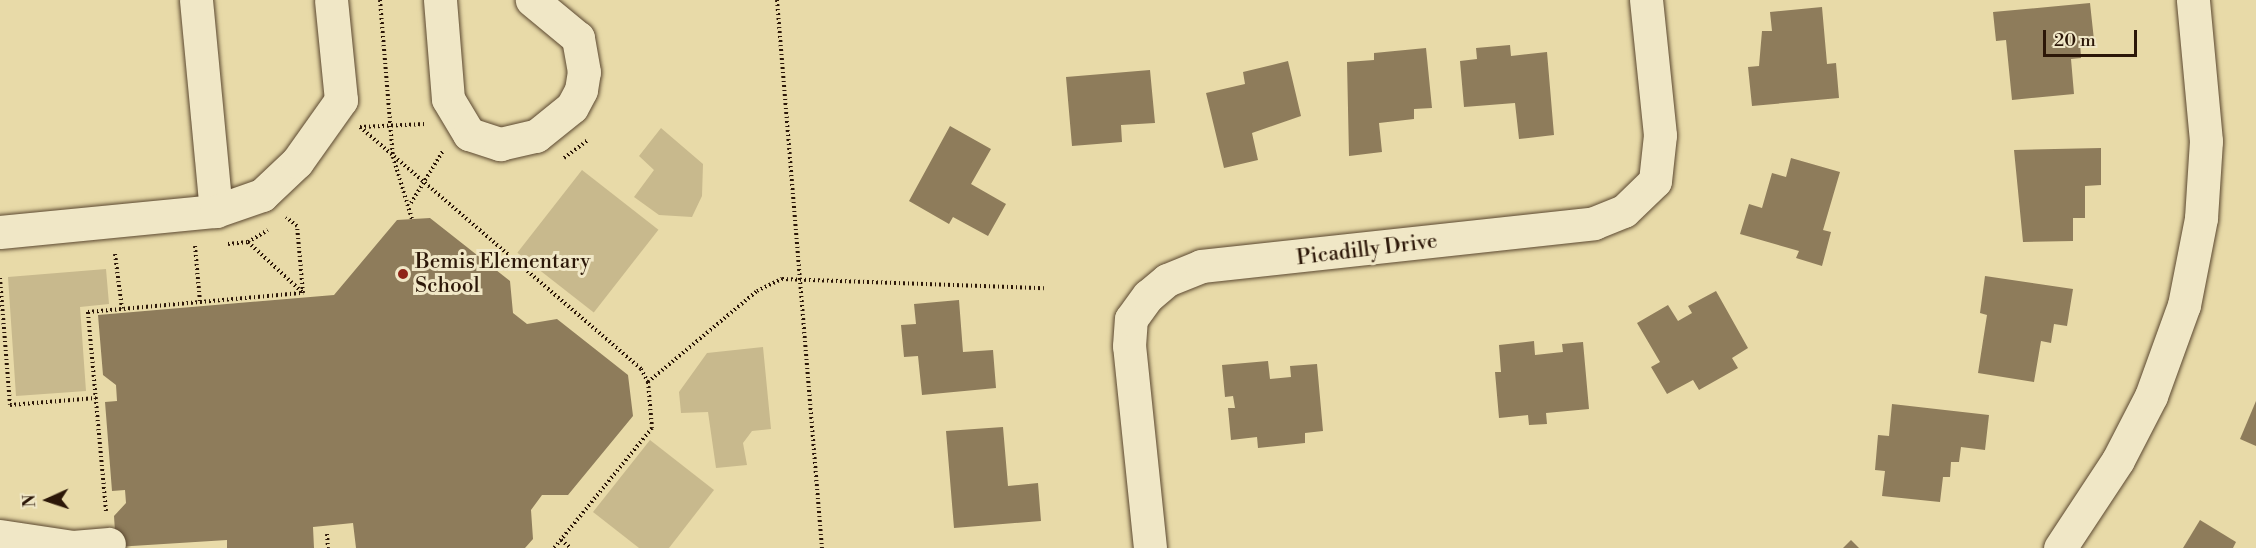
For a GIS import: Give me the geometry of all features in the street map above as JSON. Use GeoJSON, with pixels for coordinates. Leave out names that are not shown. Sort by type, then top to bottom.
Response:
{"type":"FeatureCollection","features":[{"type":"Feature","properties":{"kind":"street"},"geometry":{"type":"LineString","coordinates":[[196,0],[204,212]]}},
{"type":"Feature","properties":{"kind":"street"},"geometry":{"type":"LineString","coordinates":[[0,232],[204,212],[262,195],[297,162],[341,100],[331,0]]}},
{"type":"Feature","properties":{"kind":"street"},"geometry":{"type":"LineString","coordinates":[[440,0],[448,99],[447,135],[515,144],[536,136],[572,108],[585,72],[578,38],[532,0]]}},
{"type":"Feature","properties":{"kind":"street","name":"Picadilly Drive"},"geometry":{"type":"LineString","coordinates":[[1150,548],[1129,345],[1131,318],[1148,296],[1167,280],[1201,266],[1594,223],[1624,211],[1655,181],[1660,135],[1646,0]]}},
{"type":"Feature","properties":{"kind":"street"},"geometry":{"type":"LineString","coordinates":[[2060,548],[2118,460],[2151,396],[2184,305],[2201,218],[2206,141],[2193,0]]}},
{"type":"Feature","properties":{"kind":"street"},"geometry":{"type":"LineString","coordinates":[[0,536],[73,547],[108,543]]}},
{"type":"Feature","properties":{"kind":"path"},"geometry":{"type":"LineString","coordinates":[[380,0],[393,157],[411,204],[412,219]]}},
{"type":"Feature","properties":{"kind":"path"},"geometry":{"type":"LineString","coordinates":[[777,0],[822,548]]}},
{"type":"Feature","properties":{"kind":"path"},"geometry":{"type":"LineString","coordinates":[[427,115],[447,135]]}},
{"type":"Feature","properties":{"kind":"path"},"geometry":{"type":"LineString","coordinates":[[352,136],[360,127],[390,126],[447,135]]}},
{"type":"Feature","properties":{"kind":"path"},"geometry":{"type":"LineString","coordinates":[[360,127],[424,185],[641,369],[648,382],[652,428],[554,548]]}},
{"type":"Feature","properties":{"kind":"path"},"geometry":{"type":"LineString","coordinates":[[555,161],[573,154],[597,130]]}},
{"type":"Feature","properties":{"kind":"path"},"geometry":{"type":"LineString","coordinates":[[411,204],[424,185],[447,135]]}},
{"type":"Feature","properties":{"kind":"path"},"geometry":{"type":"LineString","coordinates":[[262,195],[297,226],[303,293]]}},
{"type":"Feature","properties":{"kind":"path"},"geometry":{"type":"LineString","coordinates":[[216,245],[248,242],[288,218],[295,209]]}},
{"type":"Feature","properties":{"kind":"path"},"geometry":{"type":"LineString","coordinates":[[200,302],[195,247],[204,212]]}},
{"type":"Feature","properties":{"kind":"path"},"geometry":{"type":"LineString","coordinates":[[113,221],[122,309]]}},
{"type":"Feature","properties":{"kind":"path"},"geometry":{"type":"LineString","coordinates":[[248,242],[303,293]]}},
{"type":"Feature","properties":{"kind":"path"},"geometry":{"type":"LineString","coordinates":[[183,248],[205,246]]}},
{"type":"Feature","properties":{"kind":"path"},"geometry":{"type":"LineString","coordinates":[[104,256],[127,254]]}},
{"type":"Feature","properties":{"kind":"path"},"geometry":{"type":"LineString","coordinates":[[648,382],[757,291],[800,277],[1044,288]]}},
{"type":"Feature","properties":{"kind":"path"},"geometry":{"type":"LineString","coordinates":[[0,278],[10,405],[96,398]]}},
{"type":"Feature","properties":{"kind":"path"},"geometry":{"type":"LineString","coordinates":[[108,543],[88,312],[303,293]]}},
{"type":"Feature","properties":{"kind":"path"},"geometry":{"type":"LineString","coordinates":[[327,534],[328,548]]}},
{"type":"Feature","properties":{"kind":"path"},"geometry":{"type":"LineString","coordinates":[[561,540],[571,548]]}},
{"type":"Feature","properties":{"kind":"shaded area"},"geometry":{"type":"Polygon","coordinates":[[[661,128],[703,164],[702,196],[692,217],[659,215],[634,197],[654,170],[639,156],[661,128]]]}},
{"type":"Feature","properties":{"kind":"shaded area"},"geometry":{"type":"Polygon","coordinates":[[[582,170],[658,230],[594,312],[517,253],[582,170]]]}},
{"type":"Feature","properties":{"kind":"shaded area"},"geometry":{"type":"Polygon","coordinates":[[[106,269],[109,304],[80,307],[86,391],[16,396],[8,277],[106,269]]]}},
{"type":"Feature","properties":{"kind":"shaded area"},"geometry":{"type":"Polygon","coordinates":[[[763,347],[771,429],[752,431],[743,443],[747,465],[716,468],[708,412],[681,413],[679,392],[707,353],[763,347]]]}},
{"type":"Feature","properties":{"kind":"shaded area"},"geometry":{"type":"Polygon","coordinates":[[[650,440],[714,490],[669,548],[639,548],[593,512],[650,440]]]}},
{"type":"Feature","properties":{"kind":"building"},"geometry":{"type":"Polygon","coordinates":[[[2090,3],[2094,40],[2080,41],[2081,58],[2071,59],[2074,94],[2012,100],[2006,40],[1996,41],[1993,12],[2090,3]]]}},
{"type":"Feature","properties":{"kind":"building"},"geometry":{"type":"Polygon","coordinates":[[[1822,7],[1827,64],[1836,63],[1839,98],[1752,106],[1748,67],[1759,66],[1762,31],[1772,31],[1770,12],[1822,7]]]}},
{"type":"Feature","properties":{"kind":"building"},"geometry":{"type":"Polygon","coordinates":[[[1510,45],[1511,56],[1547,52],[1554,135],[1519,139],[1515,103],[1464,107],[1460,61],[1477,59],[1476,48],[1510,45]]]}},
{"type":"Feature","properties":{"kind":"building"},"geometry":{"type":"Polygon","coordinates":[[[1426,48],[1432,108],[1414,109],[1414,119],[1379,123],[1382,152],[1349,156],[1347,62],[1374,60],[1374,53],[1426,48]]]}},
{"type":"Feature","properties":{"kind":"building"},"geometry":{"type":"Polygon","coordinates":[[[1288,61],[1301,116],[1252,133],[1258,160],[1224,168],[1206,93],[1245,84],[1243,72],[1288,61]]]}},
{"type":"Feature","properties":{"kind":"building"},"geometry":{"type":"Polygon","coordinates":[[[1150,70],[1155,123],[1121,125],[1122,142],[1072,146],[1066,77],[1150,70]]]}},
{"type":"Feature","properties":{"kind":"building"},"geometry":{"type":"Polygon","coordinates":[[[950,126],[991,149],[971,184],[1006,204],[988,236],[953,217],[949,224],[909,201],[950,126]]]}},
{"type":"Feature","properties":{"kind":"building"},"geometry":{"type":"Polygon","coordinates":[[[2101,148],[2101,185],[2085,186],[2085,218],[2073,218],[2073,241],[2023,242],[2014,150],[2101,148]]]}},
{"type":"Feature","properties":{"kind":"building"},"geometry":{"type":"Polygon","coordinates":[[[1791,158],[1840,172],[1823,230],[1831,232],[1822,266],[1796,258],[1799,251],[1740,234],[1749,204],[1762,208],[1772,173],[1786,177],[1791,158]]]}},
{"type":"Feature","properties":{"kind":"building"},"geometry":{"type":"Polygon","coordinates":[[[430,218],[510,281],[513,313],[527,324],[557,319],[628,375],[633,416],[568,495],[542,495],[531,510],[533,539],[525,548],[356,548],[353,523],[313,527],[314,548],[227,548],[227,540],[116,547],[114,516],[126,503],[125,490],[112,491],[105,402],[117,401],[116,385],[103,375],[98,315],[334,295],[397,220],[430,218]]]}},
{"type":"Feature","properties":{"kind":"building"},"geometry":{"type":"Polygon","coordinates":[[[1985,276],[2073,289],[2067,326],[2054,324],[2051,343],[2041,341],[2034,382],[1978,373],[1987,315],[1980,313],[1985,276]]]}},
{"type":"Feature","properties":{"kind":"building"},"geometry":{"type":"Polygon","coordinates":[[[1716,291],[1748,348],[1732,358],[1738,368],[1699,390],[1693,380],[1667,394],[1651,367],[1660,362],[1637,323],[1668,305],[1678,321],[1692,313],[1688,306],[1716,291]]]}},
{"type":"Feature","properties":{"kind":"building"},"geometry":{"type":"Polygon","coordinates":[[[959,300],[963,352],[993,350],[996,388],[922,395],[918,356],[904,357],[901,325],[916,324],[914,304],[959,300]]]}},
{"type":"Feature","properties":{"kind":"building"},"geometry":{"type":"Polygon","coordinates":[[[1534,341],[1535,355],[1563,352],[1562,344],[1583,342],[1589,409],[1546,413],[1547,424],[1529,425],[1528,415],[1499,418],[1495,372],[1501,372],[1499,345],[1534,341]]]}},
{"type":"Feature","properties":{"kind":"building"},"geometry":{"type":"Polygon","coordinates":[[[1268,361],[1270,379],[1291,377],[1290,366],[1317,364],[1323,431],[1305,433],[1305,443],[1258,448],[1257,437],[1231,440],[1228,408],[1235,408],[1233,396],[1225,397],[1222,365],[1268,361]]]}},
{"type":"Feature","properties":{"kind":"building"},"geometry":{"type":"Polygon","coordinates":[[[2256,401],[2256,446],[2240,439],[2256,401]]]}},
{"type":"Feature","properties":{"kind":"building"},"geometry":{"type":"Polygon","coordinates":[[[1892,404],[1989,415],[1985,450],[1961,447],[1959,462],[1951,462],[1950,477],[1943,477],[1940,502],[1882,496],[1885,471],[1875,470],[1878,435],[1889,436],[1892,404]]]}},
{"type":"Feature","properties":{"kind":"building"},"geometry":{"type":"Polygon","coordinates":[[[1003,427],[1008,486],[1038,483],[1041,521],[954,528],[946,431],[1003,427]]]}},
{"type":"Feature","properties":{"kind":"building"},"geometry":{"type":"Polygon","coordinates":[[[2200,520],[2236,542],[2233,548],[2183,548],[2200,520]]]}},
{"type":"Feature","properties":{"kind":"building"},"geometry":{"type":"Polygon","coordinates":[[[1851,540],[1859,548],[1843,548],[1851,540]]]}},
{"type":"Feature","properties":{"kind":"place","name":"Bemis Elementary School"},"geometry":{"type":"Point","coordinates":[403,274]}}]}
